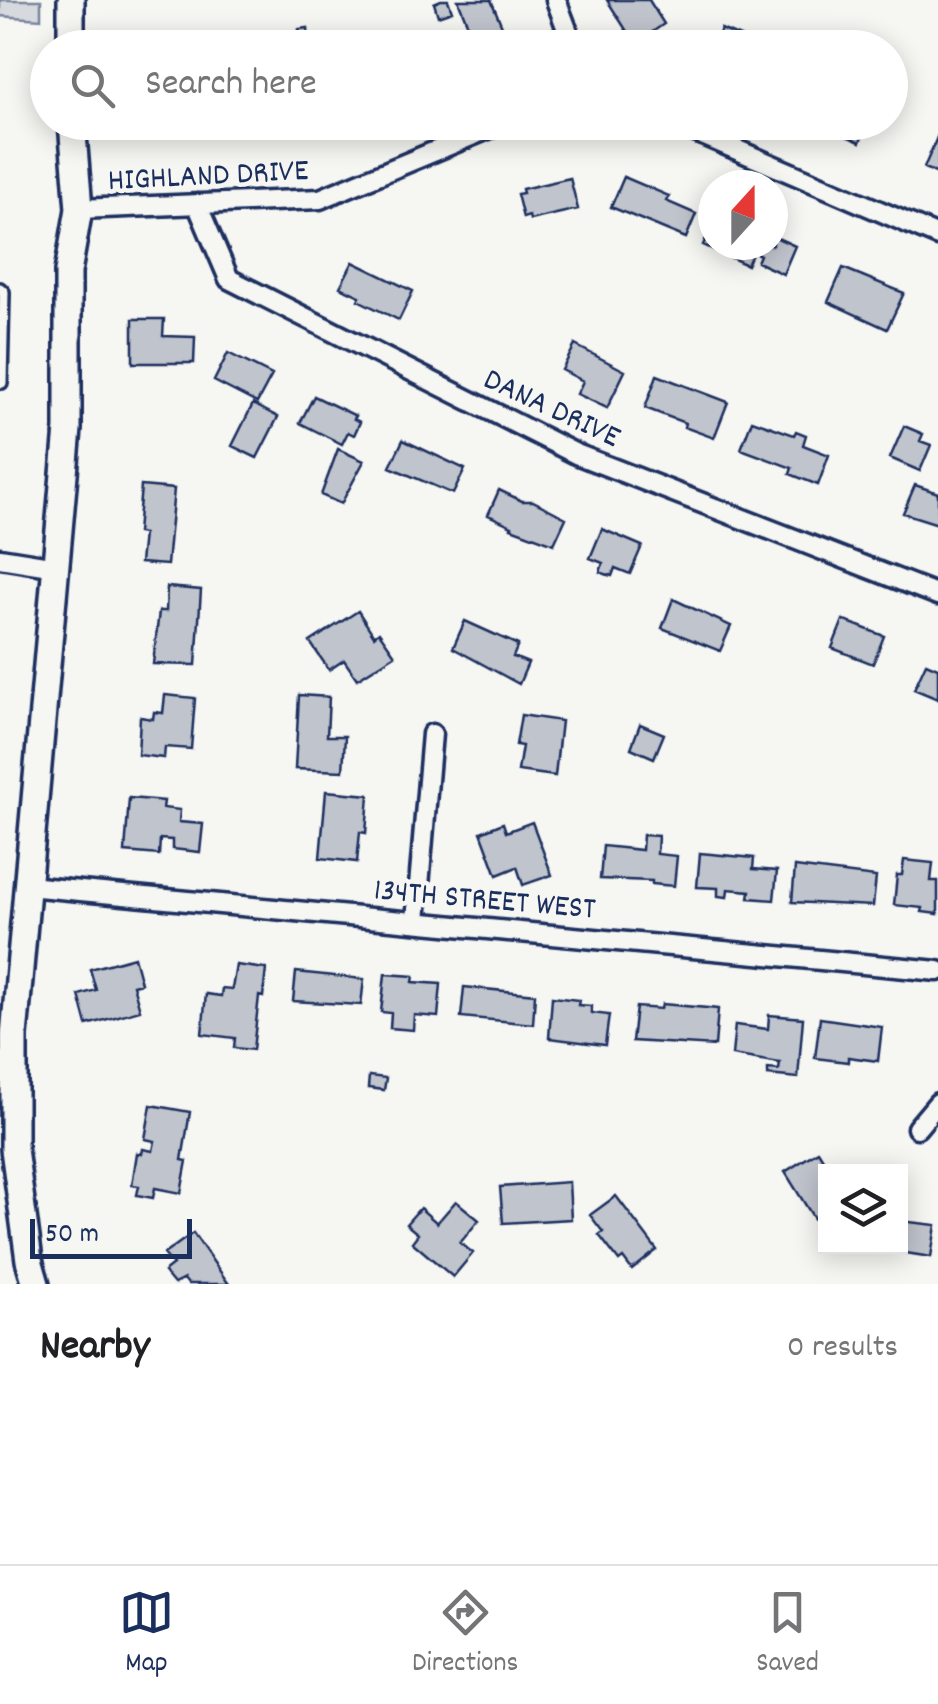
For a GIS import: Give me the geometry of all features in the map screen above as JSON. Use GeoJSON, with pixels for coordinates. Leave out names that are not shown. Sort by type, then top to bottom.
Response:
{"type":"FeatureCollection","features":[{"type":"Feature","properties":{"kind":"street"},"geometry":{"type":"LineString","coordinates":[[71,0],[72,30]]}},
{"type":"Feature","properties":{"kind":"street"},"geometry":{"type":"LineString","coordinates":[[556,0],[567,30]]}},
{"type":"Feature","properties":{"kind":"street"},"geometry":{"type":"LineString","coordinates":[[36,1284],[29,1260],[14,1148],[14,1036],[68,430],[68,272],[78,209],[73,140]]}},
{"type":"Feature","properties":{"kind":"street","name":"HIGHLAND DRIVE"},"geometry":{"type":"LineString","coordinates":[[78,209],[320,199],[462,140]]}},
{"type":"Feature","properties":{"kind":"street"},"geometry":{"type":"LineString","coordinates":[[714,140],[938,236]]}},
{"type":"Feature","properties":{"kind":"street","name":"DANA DRIVE"},"geometry":{"type":"LineString","coordinates":[[197,204],[229,278],[576,454],[938,595]]}},
{"type":"Feature","properties":{"kind":"street"},"geometry":{"type":"LineString","coordinates":[[0,558],[56,567]]}},
{"type":"Feature","properties":{"kind":"street"},"geometry":{"type":"LineString","coordinates":[[416,920],[432,734]]}},
{"type":"Feature","properties":{"kind":"street","name":"134TH STREET WEST"},"geometry":{"type":"LineString","coordinates":[[27,886],[938,970]]}},
{"type":"Feature","properties":{"kind":"street"},"geometry":{"type":"LineString","coordinates":[[917,1128],[938,1104]]}},
{"type":"Feature","properties":{"kind":"lane"},"geometry":{"type":"LineString","coordinates":[[0,288],[4,292],[2,384]]}},
{"type":"Feature","properties":{"kind":"shaded area"},"geometry":{"type":"Polygon","coordinates":[[[0,0],[41,0],[41,19],[0,16],[0,0]]]}},
{"type":"Feature","properties":{"kind":"building"},"geometry":{"type":"Polygon","coordinates":[[[448,0],[452,11],[438,16],[434,3],[448,0]]]}},
{"type":"Feature","properties":{"kind":"building"},"geometry":{"type":"Polygon","coordinates":[[[458,0],[491,0],[504,30],[470,30],[458,0]]]}},
{"type":"Feature","properties":{"kind":"building"},"geometry":{"type":"Polygon","coordinates":[[[607,0],[649,0],[664,24],[655,30],[626,30],[607,0]]]}},
{"type":"Feature","properties":{"kind":"building"},"geometry":{"type":"Polygon","coordinates":[[[938,135],[938,174],[924,168],[938,135]]]}},
{"type":"Feature","properties":{"kind":"building"},"geometry":{"type":"Polygon","coordinates":[[[624,177],[669,196],[666,201],[696,214],[686,238],[611,207],[624,177]]]}},
{"type":"Feature","properties":{"kind":"building"},"geometry":{"type":"Polygon","coordinates":[[[570,178],[578,209],[530,220],[529,216],[523,218],[517,194],[523,193],[522,189],[570,178]]]}},
{"type":"Feature","properties":{"kind":"building"},"geometry":{"type":"Polygon","coordinates":[[[788,243],[795,246],[783,274],[757,262],[788,260],[788,243]]]}},
{"type":"Feature","properties":{"kind":"building"},"geometry":{"type":"Polygon","coordinates":[[[353,262],[413,291],[399,320],[340,287],[353,262]]]}},
{"type":"Feature","properties":{"kind":"building"},"geometry":{"type":"Polygon","coordinates":[[[843,268],[904,293],[887,329],[828,302],[843,268]]]}},
{"type":"Feature","properties":{"kind":"building"},"geometry":{"type":"Polygon","coordinates":[[[133,319],[164,319],[163,336],[195,337],[194,363],[133,363],[133,319]]]}},
{"type":"Feature","properties":{"kind":"building"},"geometry":{"type":"Polygon","coordinates":[[[575,345],[625,371],[607,408],[577,394],[583,381],[562,370],[575,345]]]}},
{"type":"Feature","properties":{"kind":"building"},"geometry":{"type":"Polygon","coordinates":[[[228,353],[272,375],[257,403],[214,381],[228,353]]]}},
{"type":"Feature","properties":{"kind":"building"},"geometry":{"type":"Polygon","coordinates":[[[657,375],[728,402],[714,438],[645,408],[657,375]]]}},
{"type":"Feature","properties":{"kind":"building"},"geometry":{"type":"Polygon","coordinates":[[[314,396],[356,416],[354,419],[360,422],[354,435],[348,432],[342,444],[300,423],[314,396]]]}},
{"type":"Feature","properties":{"kind":"building"},"geometry":{"type":"Polygon","coordinates":[[[253,404],[278,417],[257,458],[232,446],[253,404]]]}},
{"type":"Feature","properties":{"kind":"building"},"geometry":{"type":"Polygon","coordinates":[[[752,420],[794,435],[796,431],[806,435],[803,445],[829,455],[818,485],[790,474],[792,468],[741,449],[752,420]]]}},
{"type":"Feature","properties":{"kind":"building"},"geometry":{"type":"Polygon","coordinates":[[[904,426],[923,434],[920,441],[931,445],[920,471],[890,458],[904,426]]]}},
{"type":"Feature","properties":{"kind":"building"},"geometry":{"type":"Polygon","coordinates":[[[403,440],[465,469],[453,494],[390,467],[403,440]]]}},
{"type":"Feature","properties":{"kind":"building"},"geometry":{"type":"Polygon","coordinates":[[[338,449],[364,461],[341,504],[321,495],[338,449]]]}},
{"type":"Feature","properties":{"kind":"building"},"geometry":{"type":"Polygon","coordinates":[[[915,485],[938,493],[938,524],[903,513],[915,485]]]}},
{"type":"Feature","properties":{"kind":"building"},"geometry":{"type":"Polygon","coordinates":[[[141,486],[174,489],[167,565],[140,563],[143,534],[137,533],[141,486]]]}},
{"type":"Feature","properties":{"kind":"building"},"geometry":{"type":"Polygon","coordinates":[[[499,490],[566,518],[554,544],[488,515],[499,490]]]}},
{"type":"Feature","properties":{"kind":"building"},"geometry":{"type":"Polygon","coordinates":[[[602,529],[642,546],[630,574],[615,568],[612,576],[600,572],[603,563],[590,558],[602,529]]]}},
{"type":"Feature","properties":{"kind":"building"},"geometry":{"type":"Polygon","coordinates":[[[167,587],[201,590],[196,665],[153,664],[159,611],[166,611],[167,587]]]}},
{"type":"Feature","properties":{"kind":"building"},"geometry":{"type":"Polygon","coordinates":[[[673,599],[731,626],[720,651],[662,628],[673,599]]]}},
{"type":"Feature","properties":{"kind":"building"},"geometry":{"type":"Polygon","coordinates":[[[358,611],[374,636],[379,632],[395,655],[357,679],[344,660],[329,670],[310,642],[358,611]]]}},
{"type":"Feature","properties":{"kind":"building"},"geometry":{"type":"Polygon","coordinates":[[[843,620],[884,636],[873,664],[832,648],[843,620]]]}},
{"type":"Feature","properties":{"kind":"building"},"geometry":{"type":"Polygon","coordinates":[[[465,621],[518,645],[513,657],[528,663],[519,684],[453,648],[465,621]]]}},
{"type":"Feature","properties":{"kind":"building"},"geometry":{"type":"Polygon","coordinates":[[[926,663],[938,668],[938,699],[914,689],[926,663]]]}},
{"type":"Feature","properties":{"kind":"building"},"geometry":{"type":"Polygon","coordinates":[[[165,695],[195,698],[191,749],[165,747],[164,758],[138,755],[140,717],[153,719],[154,712],[163,713],[165,695]]]}},
{"type":"Feature","properties":{"kind":"building"},"geometry":{"type":"Polygon","coordinates":[[[299,695],[329,697],[327,736],[345,736],[343,771],[295,769],[299,695]]]}},
{"type":"Feature","properties":{"kind":"building"},"geometry":{"type":"Polygon","coordinates":[[[521,715],[561,721],[555,776],[518,771],[522,746],[516,745],[521,715]]]}},
{"type":"Feature","properties":{"kind":"building"},"geometry":{"type":"Polygon","coordinates":[[[640,724],[664,734],[654,758],[631,748],[640,724]]]}},
{"type":"Feature","properties":{"kind":"building"},"geometry":{"type":"Polygon","coordinates":[[[326,791],[369,795],[366,833],[360,832],[357,862],[320,858],[326,791]]]}},
{"type":"Feature","properties":{"kind":"building"},"geometry":{"type":"Polygon","coordinates":[[[129,798],[164,801],[163,808],[180,810],[179,822],[203,824],[200,852],[172,849],[172,840],[160,839],[159,855],[125,852],[129,798]]]}},
{"type":"Feature","properties":{"kind":"building"},"geometry":{"type":"Polygon","coordinates":[[[532,822],[552,875],[523,885],[517,867],[497,875],[481,832],[503,823],[506,832],[532,822]]]}},
{"type":"Feature","properties":{"kind":"building"},"geometry":{"type":"Polygon","coordinates":[[[643,835],[658,836],[657,854],[677,856],[674,886],[600,879],[603,846],[642,850],[643,835]]]}},
{"type":"Feature","properties":{"kind":"building"},"geometry":{"type":"Polygon","coordinates":[[[700,853],[754,858],[753,869],[777,871],[774,900],[749,898],[750,891],[728,889],[727,897],[718,896],[718,888],[697,887],[700,853]]]}},
{"type":"Feature","properties":{"kind":"building"},"geometry":{"type":"Polygon","coordinates":[[[904,860],[933,863],[931,881],[938,881],[938,914],[894,905],[897,875],[902,875],[904,860]]]}},
{"type":"Feature","properties":{"kind":"building"},"geometry":{"type":"Polygon","coordinates":[[[795,867],[876,877],[873,906],[792,902],[795,867]]]}},
{"type":"Feature","properties":{"kind":"building"},"geometry":{"type":"Polygon","coordinates":[[[134,957],[141,983],[133,985],[140,1010],[87,1025],[79,995],[96,990],[90,969],[134,957]]]}},
{"type":"Feature","properties":{"kind":"building"},"geometry":{"type":"Polygon","coordinates":[[[236,965],[266,969],[253,1050],[234,1048],[235,1038],[202,1034],[206,994],[221,996],[222,988],[232,989],[236,965]]]}},
{"type":"Feature","properties":{"kind":"building"},"geometry":{"type":"Polygon","coordinates":[[[296,972],[364,979],[361,1005],[293,1001],[296,972]]]}},
{"type":"Feature","properties":{"kind":"building"},"geometry":{"type":"Polygon","coordinates":[[[385,974],[414,976],[413,982],[441,984],[438,1017],[414,1015],[413,1030],[390,1028],[391,1013],[381,1012],[385,974]]]}},
{"type":"Feature","properties":{"kind":"building"},"geometry":{"type":"Polygon","coordinates":[[[464,987],[535,994],[533,1024],[461,1017],[464,987]]]}},
{"type":"Feature","properties":{"kind":"building"},"geometry":{"type":"Polygon","coordinates":[[[552,997],[579,1000],[578,1005],[591,1006],[591,1013],[609,1015],[605,1045],[549,1038],[552,997]]]}},
{"type":"Feature","properties":{"kind":"building"},"geometry":{"type":"Polygon","coordinates":[[[662,1004],[718,1009],[715,1046],[632,1041],[636,1007],[661,1009],[662,1004]]]}},
{"type":"Feature","properties":{"kind":"building"},"geometry":{"type":"Polygon","coordinates":[[[769,1015],[803,1018],[798,1078],[768,1075],[768,1069],[779,1070],[780,1063],[732,1055],[735,1025],[768,1029],[769,1015]]]}},
{"type":"Feature","properties":{"kind":"building"},"geometry":{"type":"Polygon","coordinates":[[[820,1018],[882,1027],[878,1061],[815,1058],[820,1018]]]}},
{"type":"Feature","properties":{"kind":"building"},"geometry":{"type":"Polygon","coordinates":[[[369,1076],[386,1078],[384,1090],[368,1088],[369,1076]]]}},
{"type":"Feature","properties":{"kind":"building"},"geometry":{"type":"Polygon","coordinates":[[[151,1105],[190,1112],[181,1193],[155,1188],[153,1198],[137,1195],[139,1186],[132,1185],[137,1153],[142,1154],[143,1149],[153,1151],[155,1141],[145,1139],[151,1105]]]}},
{"type":"Feature","properties":{"kind":"building"},"geometry":{"type":"Polygon","coordinates":[[[818,1151],[826,1164],[818,1164],[818,1225],[785,1172],[818,1151]]]}},
{"type":"Feature","properties":{"kind":"building"},"geometry":{"type":"Polygon","coordinates":[[[569,1182],[571,1219],[503,1223],[500,1187],[569,1182]]]}},
{"type":"Feature","properties":{"kind":"building"},"geometry":{"type":"Polygon","coordinates":[[[616,1196],[657,1250],[632,1270],[623,1258],[619,1261],[599,1235],[603,1232],[590,1215],[616,1196]]]}},
{"type":"Feature","properties":{"kind":"building"},"geometry":{"type":"Polygon","coordinates":[[[456,1201],[479,1220],[460,1243],[473,1253],[453,1277],[412,1242],[418,1234],[406,1224],[420,1208],[437,1223],[456,1201]]]}},
{"type":"Feature","properties":{"kind":"building"},"geometry":{"type":"Polygon","coordinates":[[[908,1222],[936,1225],[931,1257],[908,1253],[908,1222]]]}},
{"type":"Feature","properties":{"kind":"building"},"geometry":{"type":"Polygon","coordinates":[[[193,1233],[229,1284],[188,1284],[184,1279],[174,1284],[164,1272],[173,1265],[164,1254],[193,1233]]]}}]}
